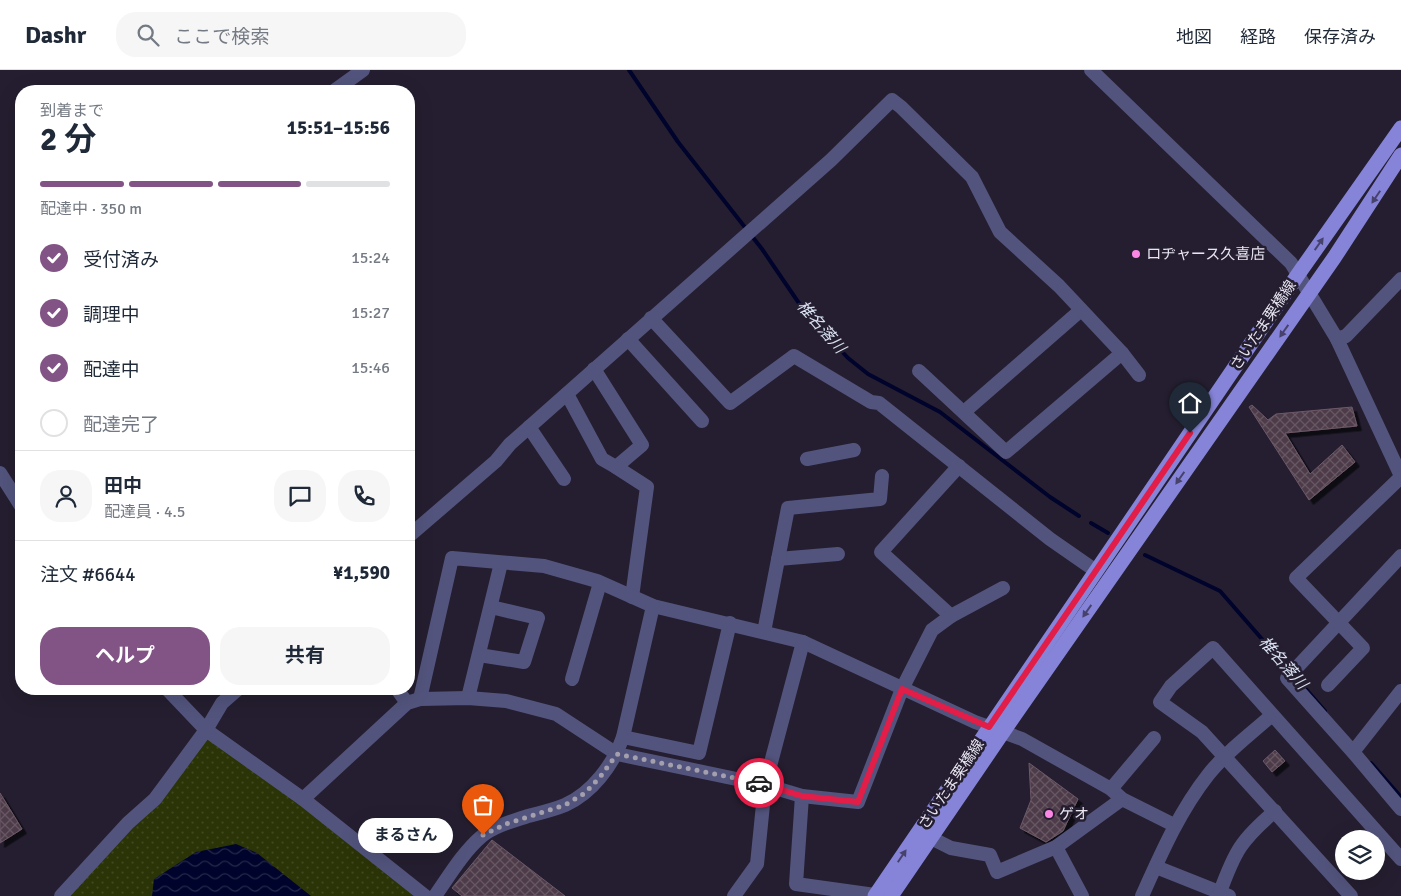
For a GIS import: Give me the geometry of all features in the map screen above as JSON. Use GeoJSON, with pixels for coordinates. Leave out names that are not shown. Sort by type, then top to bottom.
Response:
{"type":"FeatureCollection","features":[{"type":"Feature","properties":{"kind":"main road","name":"さいたま栗橋線"},"geometry":{"type":"LineString","coordinates":[[891,896],[931,838],[1096,571],[1298,273],[1401,128]]}},
{"type":"Feature","properties":{"kind":"main road","name":"さいたま栗橋線"},"geometry":{"type":"LineString","coordinates":[[875,896],[1310,292],[1381,189],[1401,155]]}},
{"type":"Feature","properties":{"kind":"street"},"geometry":{"type":"LineString","coordinates":[[342,85],[363,70]]}},
{"type":"Feature","properties":{"kind":"street"},"geometry":{"type":"LineString","coordinates":[[1091,70],[1291,263],[1337,339],[1401,476],[1296,578],[1363,648],[1328,685]]}},
{"type":"Feature","properties":{"kind":"street"},"geometry":{"type":"LineString","coordinates":[[415,531],[496,461],[528,427],[831,160],[892,100],[972,177],[1000,232],[1059,286],[1122,353],[1139,375]]}},
{"type":"Feature","properties":{"kind":"street"},"geometry":{"type":"LineString","coordinates":[[1337,339],[1346,336],[1401,279]]}},
{"type":"Feature","properties":{"kind":"street"},"geometry":{"type":"LineString","coordinates":[[964,412],[1081,310]]}},
{"type":"Feature","properties":{"kind":"street"},"geometry":{"type":"LineString","coordinates":[[651,318],[730,402],[794,356],[871,402],[879,403],[1050,539],[1096,571]]}},
{"type":"Feature","properties":{"kind":"street"},"geometry":{"type":"LineString","coordinates":[[628,339],[702,421]]}},
{"type":"Feature","properties":{"kind":"street"},"geometry":{"type":"LineString","coordinates":[[919,370],[1006,452],[1122,353]]}},
{"type":"Feature","properties":{"kind":"street"},"geometry":{"type":"LineString","coordinates":[[594,369],[642,446],[616,467]]}},
{"type":"Feature","properties":{"kind":"street"},"geometry":{"type":"LineString","coordinates":[[566,394],[602,459],[647,487],[632,597]]}},
{"type":"Feature","properties":{"kind":"street"},"geometry":{"type":"LineString","coordinates":[[528,427],[564,479]]}},
{"type":"Feature","properties":{"kind":"street"},"geometry":{"type":"LineString","coordinates":[[807,459],[854,450]]}},
{"type":"Feature","properties":{"kind":"street"},"geometry":{"type":"LineString","coordinates":[[951,616],[881,552],[959,466]]}},
{"type":"Feature","properties":{"kind":"street"},"geometry":{"type":"LineString","coordinates":[[0,473],[15,497]]}},
{"type":"Feature","properties":{"kind":"street"},"geometry":{"type":"LineString","coordinates":[[764,632],[788,508],[880,499],[882,476]]}},
{"type":"Feature","properties":{"kind":"street"},"geometry":{"type":"LineString","coordinates":[[778,559],[838,554]]}},
{"type":"Feature","properties":{"kind":"street"},"geometry":{"type":"LineString","coordinates":[[1401,556],[1287,678],[1401,809]]}},
{"type":"Feature","properties":{"kind":"street"},"geometry":{"type":"LineString","coordinates":[[415,694],[452,558],[544,566],[600,583],[653,606],[803,642],[902,689],[996,730],[1022,739],[1111,790],[1122,799],[1174,825]]}},
{"type":"Feature","properties":{"kind":"street"},"geometry":{"type":"LineString","coordinates":[[468,698],[501,563]]}},
{"type":"Feature","properties":{"kind":"street"},"geometry":{"type":"LineString","coordinates":[[572,679],[600,583]]}},
{"type":"Feature","properties":{"kind":"street"},"geometry":{"type":"LineString","coordinates":[[405,695],[413,701],[468,698],[506,702],[556,714],[617,754],[765,784],[802,796],[858,802],[902,689],[932,630],[951,616],[1003,588]]}},
{"type":"Feature","properties":{"kind":"street"},"geometry":{"type":"LineString","coordinates":[[434,896],[465,853],[483,835],[506,824],[565,805],[585,793],[600,777],[617,754],[623,737],[653,606]]}},
{"type":"Feature","properties":{"kind":"street"},"geometry":{"type":"LineString","coordinates":[[479,656],[524,662],[538,618],[490,607]]}},
{"type":"Feature","properties":{"kind":"street"},"geometry":{"type":"LineString","coordinates":[[623,737],[700,753],[730,623]]}},
{"type":"Feature","properties":{"kind":"street"},"geometry":{"type":"LineString","coordinates":[[734,896],[758,864],[765,784],[803,642]]}},
{"type":"Feature","properties":{"kind":"street"},"geometry":{"type":"LineString","coordinates":[[1351,896],[1202,732],[1160,702],[1171,686],[1213,648],[1401,859]]}},
{"type":"Feature","properties":{"kind":"street"},"geometry":{"type":"LineString","coordinates":[[1353,752],[1401,691]]}},
{"type":"Feature","properties":{"kind":"street"},"geometry":{"type":"LineString","coordinates":[[173,695],[206,730],[303,799],[426,896]]}},
{"type":"Feature","properties":{"kind":"street"},"geometry":{"type":"LineString","coordinates":[[61,896],[128,823],[154,799],[206,730],[222,704],[232,695]]}},
{"type":"Feature","properties":{"kind":"street"},"geometry":{"type":"LineString","coordinates":[[303,799],[413,701],[415,695]]}},
{"type":"Feature","properties":{"kind":"street"},"geometry":{"type":"LineString","coordinates":[[1142,896],[1174,825],[1208,775],[1225,756],[1272,715]]}},
{"type":"Feature","properties":{"kind":"street"},"geometry":{"type":"LineString","coordinates":[[1111,790],[1154,738]]}},
{"type":"Feature","properties":{"kind":"street"},"geometry":{"type":"LineString","coordinates":[[802,796],[796,884],[875,896]]}},
{"type":"Feature","properties":{"kind":"street"},"geometry":{"type":"LineString","coordinates":[[931,838],[951,848],[990,855],[997,872],[1056,847],[1122,799]]}},
{"type":"Feature","properties":{"kind":"street"},"geometry":{"type":"LineString","coordinates":[[1156,867],[1224,894],[1232,860],[1248,834],[1275,811]]}},
{"type":"Feature","properties":{"kind":"street"},"geometry":{"type":"LineString","coordinates":[[1056,847],[1082,896]]}},
{"type":"Feature","properties":{"kind":"green space"},"geometry":{"type":"Polygon","coordinates":[[[206,730],[425,896],[61,896],[206,730]]]}},
{"type":"Feature","properties":{"kind":"water"},"geometry":{"type":"Polygon","coordinates":[[[236,844],[257,853],[311,896],[152,896],[154,879],[196,852],[236,844]]]}},
{"type":"Feature","properties":{"kind":"building"},"geometry":{"type":"Polygon","coordinates":[[[1252,405],[1268,420],[1276,414],[1352,407],[1357,426],[1285,433],[1310,474],[1342,445],[1355,462],[1309,500],[1249,407],[1252,405]]]}},
{"type":"Feature","properties":{"kind":"building"},"geometry":{"type":"Polygon","coordinates":[[[1275,750],[1285,761],[1272,772],[1263,761],[1275,750]]]}},
{"type":"Feature","properties":{"kind":"building","name":"ゲオ"},"geometry":{"type":"Polygon","coordinates":[[[1029,763],[1078,799],[1063,831],[1046,842],[1020,828],[1031,800],[1029,763]]]}},
{"type":"Feature","properties":{"kind":"building"},"geometry":{"type":"Polygon","coordinates":[[[0,793],[22,829],[0,843],[0,793]]]}},
{"type":"Feature","properties":{"kind":"building"},"geometry":{"type":"Polygon","coordinates":[[[492,840],[565,896],[462,896],[452,888],[492,840]]]}},
{"type":"Feature","properties":{"kind":"waterway","name":"椎名落川"},"geometry":{"type":"LineString","coordinates":[[629,70],[678,142],[762,249],[805,312],[848,358],[868,374],[940,412],[1050,497],[1079,516]]}},
{"type":"Feature","properties":{"kind":"waterway","name":"椎名落川"},"geometry":{"type":"LineString","coordinates":[[1091,523],[1108,533]]}},
{"type":"Feature","properties":{"kind":"waterway","name":"椎名落川"},"geometry":{"type":"LineString","coordinates":[[1145,555],[1220,591],[1325,711]]}},
{"type":"Feature","properties":{"kind":"waterway","name":"椎名落川"},"geometry":{"type":"LineString","coordinates":[[1371,763],[1401,797]]}},
{"type":"Feature","properties":{"kind":"way so far"},"geometry":{"type":"LineString","coordinates":[[483,835],[522,818],[565,805],[585,793],[617,754],[759,783]]}},
{"type":"Feature","properties":{"kind":"place","name":"ロヂャース久喜店"},"geometry":{"type":"Point","coordinates":[1136,254]}},
{"type":"Feature","properties":{"kind":"place","name":"ゲオ"},"geometry":{"type":"Point","coordinates":[1049,814]}},
{"type":"Feature","properties":{"kind":"place","name":"まるさん"},"geometry":{"type":"Point","coordinates":[483,835]}},
{"type":"Feature","properties":{"kind":"route"},"geometry":{"type":"LineString","coordinates":[[759,783],[802,796],[858,802],[902,689],[989,727],[1190,433]]}}]}
